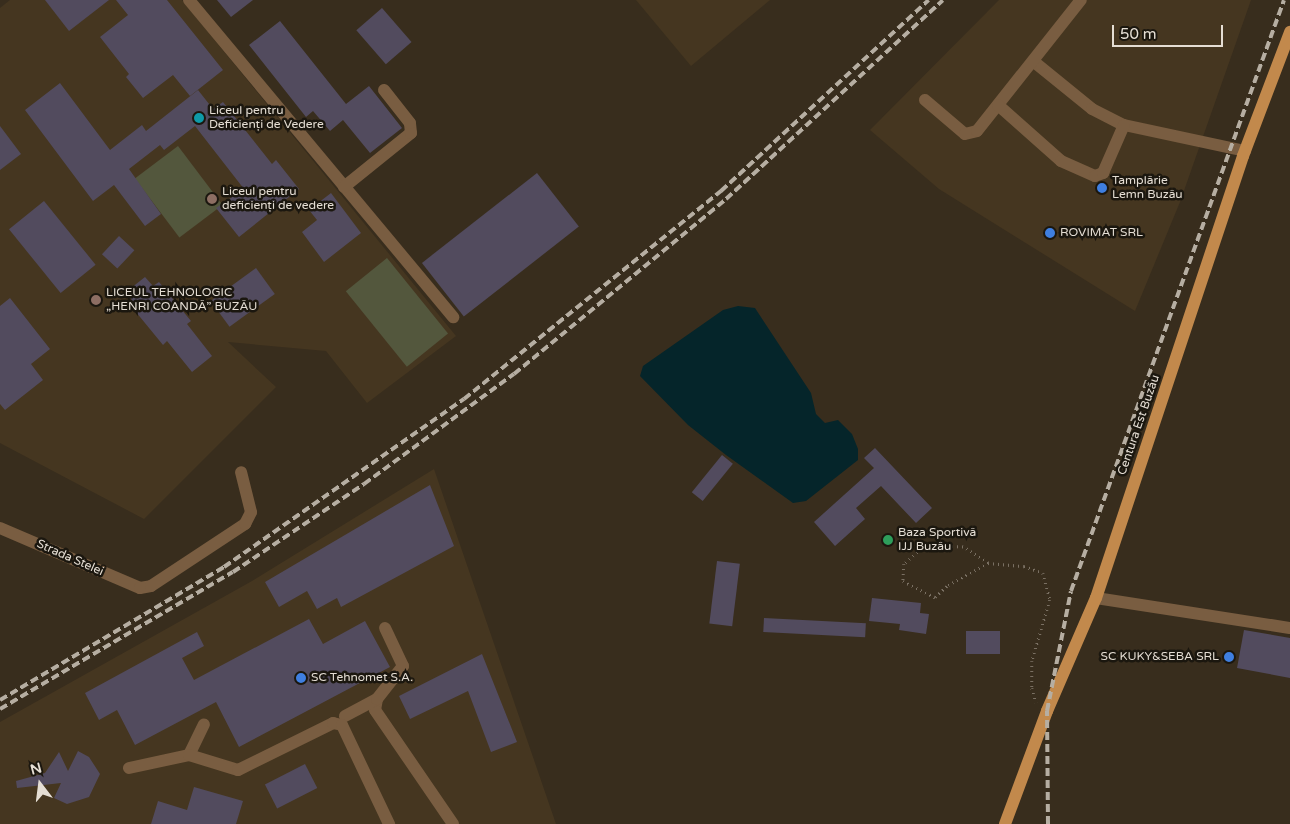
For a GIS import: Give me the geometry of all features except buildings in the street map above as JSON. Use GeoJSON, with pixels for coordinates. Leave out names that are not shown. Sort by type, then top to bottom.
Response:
{"type":"FeatureCollection","features":[{"type":"Feature","properties":{"kind":"main road","name":"Centura Est Buzău"},"geometry":{"type":"LineString","coordinates":[[1005,824],[1042,722],[1067,669],[1086,614],[1096,598],[1245,151],[1290,32]]}},
{"type":"Feature","properties":{"kind":"street"},"geometry":{"type":"LineString","coordinates":[[189,0],[453,317]]}},
{"type":"Feature","properties":{"kind":"street"},"geometry":{"type":"LineString","coordinates":[[925,100],[965,134],[977,130],[1081,0]]}},
{"type":"Feature","properties":{"kind":"street"},"geometry":{"type":"LineString","coordinates":[[1033,61],[1092,109],[1124,125],[1245,151]]}},
{"type":"Feature","properties":{"kind":"street"},"geometry":{"type":"LineString","coordinates":[[344,186],[411,133],[410,123],[384,90]]}},
{"type":"Feature","properties":{"kind":"street"},"geometry":{"type":"LineString","coordinates":[[998,104],[1061,161],[1095,176],[1103,173],[1124,125]]}},
{"type":"Feature","properties":{"kind":"street","name":"Strada Stelei"},"geometry":{"type":"LineString","coordinates":[[0,528],[140,588],[164,580],[245,524],[251,512],[241,472]]}},
{"type":"Feature","properties":{"kind":"street"},"geometry":{"type":"LineString","coordinates":[[1096,598],[1290,628]]}},
{"type":"Feature","properties":{"kind":"street"},"geometry":{"type":"LineString","coordinates":[[129,768],[188,754],[238,770],[340,721],[361,708],[376,705],[402,666],[386,628]]}},
{"type":"Feature","properties":{"kind":"street"},"geometry":{"type":"LineString","coordinates":[[376,705],[453,824]]}},
{"type":"Feature","properties":{"kind":"street"},"geometry":{"type":"LineString","coordinates":[[340,721],[389,824]]}},
{"type":"Feature","properties":{"kind":"street"},"geometry":{"type":"LineString","coordinates":[[188,754],[204,724]]}},
{"type":"Feature","properties":{"kind":"path"},"geometry":{"type":"LineString","coordinates":[[988,563],[948,585],[935,597],[903,581],[904,564],[925,546],[963,548],[988,563],[1024,566],[1043,573],[1050,600],[1032,661],[1032,679],[1042,722]]}},
{"type":"Feature","properties":{"kind":"shaded area"},"geometry":{"type":"Polygon","coordinates":[[[10,0],[182,0],[456,336],[367,403],[326,351],[228,342],[276,387],[144,519],[0,443],[0,8],[10,0]]]}},
{"type":"Feature","properties":{"kind":"shaded area"},"geometry":{"type":"Polygon","coordinates":[[[636,0],[770,0],[691,66],[636,0]]]}},
{"type":"Feature","properties":{"kind":"shaded area"},"geometry":{"type":"Polygon","coordinates":[[[999,0],[1251,0],[1180,202],[1135,311],[939,189],[870,130],[999,0]]]}},
{"type":"Feature","properties":{"kind":"shaded area"},"geometry":{"type":"Polygon","coordinates":[[[434,469],[556,824],[0,824],[0,722],[252,581],[434,469]]]}},
{"type":"Feature","properties":{"kind":"green space"},"geometry":{"type":"Polygon","coordinates":[[[178,146],[223,205],[179,238],[135,178],[178,146]]]}},
{"type":"Feature","properties":{"kind":"green space"},"geometry":{"type":"Polygon","coordinates":[[[387,258],[448,333],[407,367],[346,291],[387,258]]]}},
{"type":"Feature","properties":{"kind":"water"},"geometry":{"type":"Polygon","coordinates":[[[738,306],[755,308],[811,393],[816,414],[825,423],[838,420],[852,434],[858,449],[858,460],[806,501],[793,503],[726,455],[688,425],[640,376],[643,366],[723,310],[738,306]]]}},
{"type":"Feature","properties":{"kind":"railway"},"geometry":{"type":"LineString","coordinates":[[0,700],[224,567],[464,399],[721,191],[929,0]]}},
{"type":"Feature","properties":{"kind":"railway"},"geometry":{"type":"LineString","coordinates":[[0,709],[233,572],[364,484],[514,374],[726,199],[943,0]]}},
{"type":"Feature","properties":{"kind":"railway"},"geometry":{"type":"LineString","coordinates":[[1048,824],[1047,711],[1071,591],[1284,0]]}},
{"type":"Feature","properties":{"kind":"place","name":"Liceul pentru Deficienți de Vedere"},"geometry":{"type":"Point","coordinates":[199,118]}},
{"type":"Feature","properties":{"kind":"place","name":"Tamplărie Lemn Buzău"},"geometry":{"type":"Point","coordinates":[1102,188]}},
{"type":"Feature","properties":{"kind":"place","name":"Liceul pentru deficienți de vedere"},"geometry":{"type":"Point","coordinates":[212,199]}},
{"type":"Feature","properties":{"kind":"place","name":"ROVIMAT SRL"},"geometry":{"type":"Point","coordinates":[1050,233]}},
{"type":"Feature","properties":{"kind":"place","name":"LICEUL TEHNOLOGIC „HENRI COANDĂ” BUZĂU"},"geometry":{"type":"Point","coordinates":[96,300]}},
{"type":"Feature","properties":{"kind":"place","name":"Baza Sportivă IJJ Buzău"},"geometry":{"type":"Point","coordinates":[888,540]}},
{"type":"Feature","properties":{"kind":"place","name":"SC KUKY&SEBA SRL"},"geometry":{"type":"Point","coordinates":[1229,657]}},
{"type":"Feature","properties":{"kind":"place","name":"SC Tehnomet S.A."},"geometry":{"type":"Point","coordinates":[301,678]}}]}
